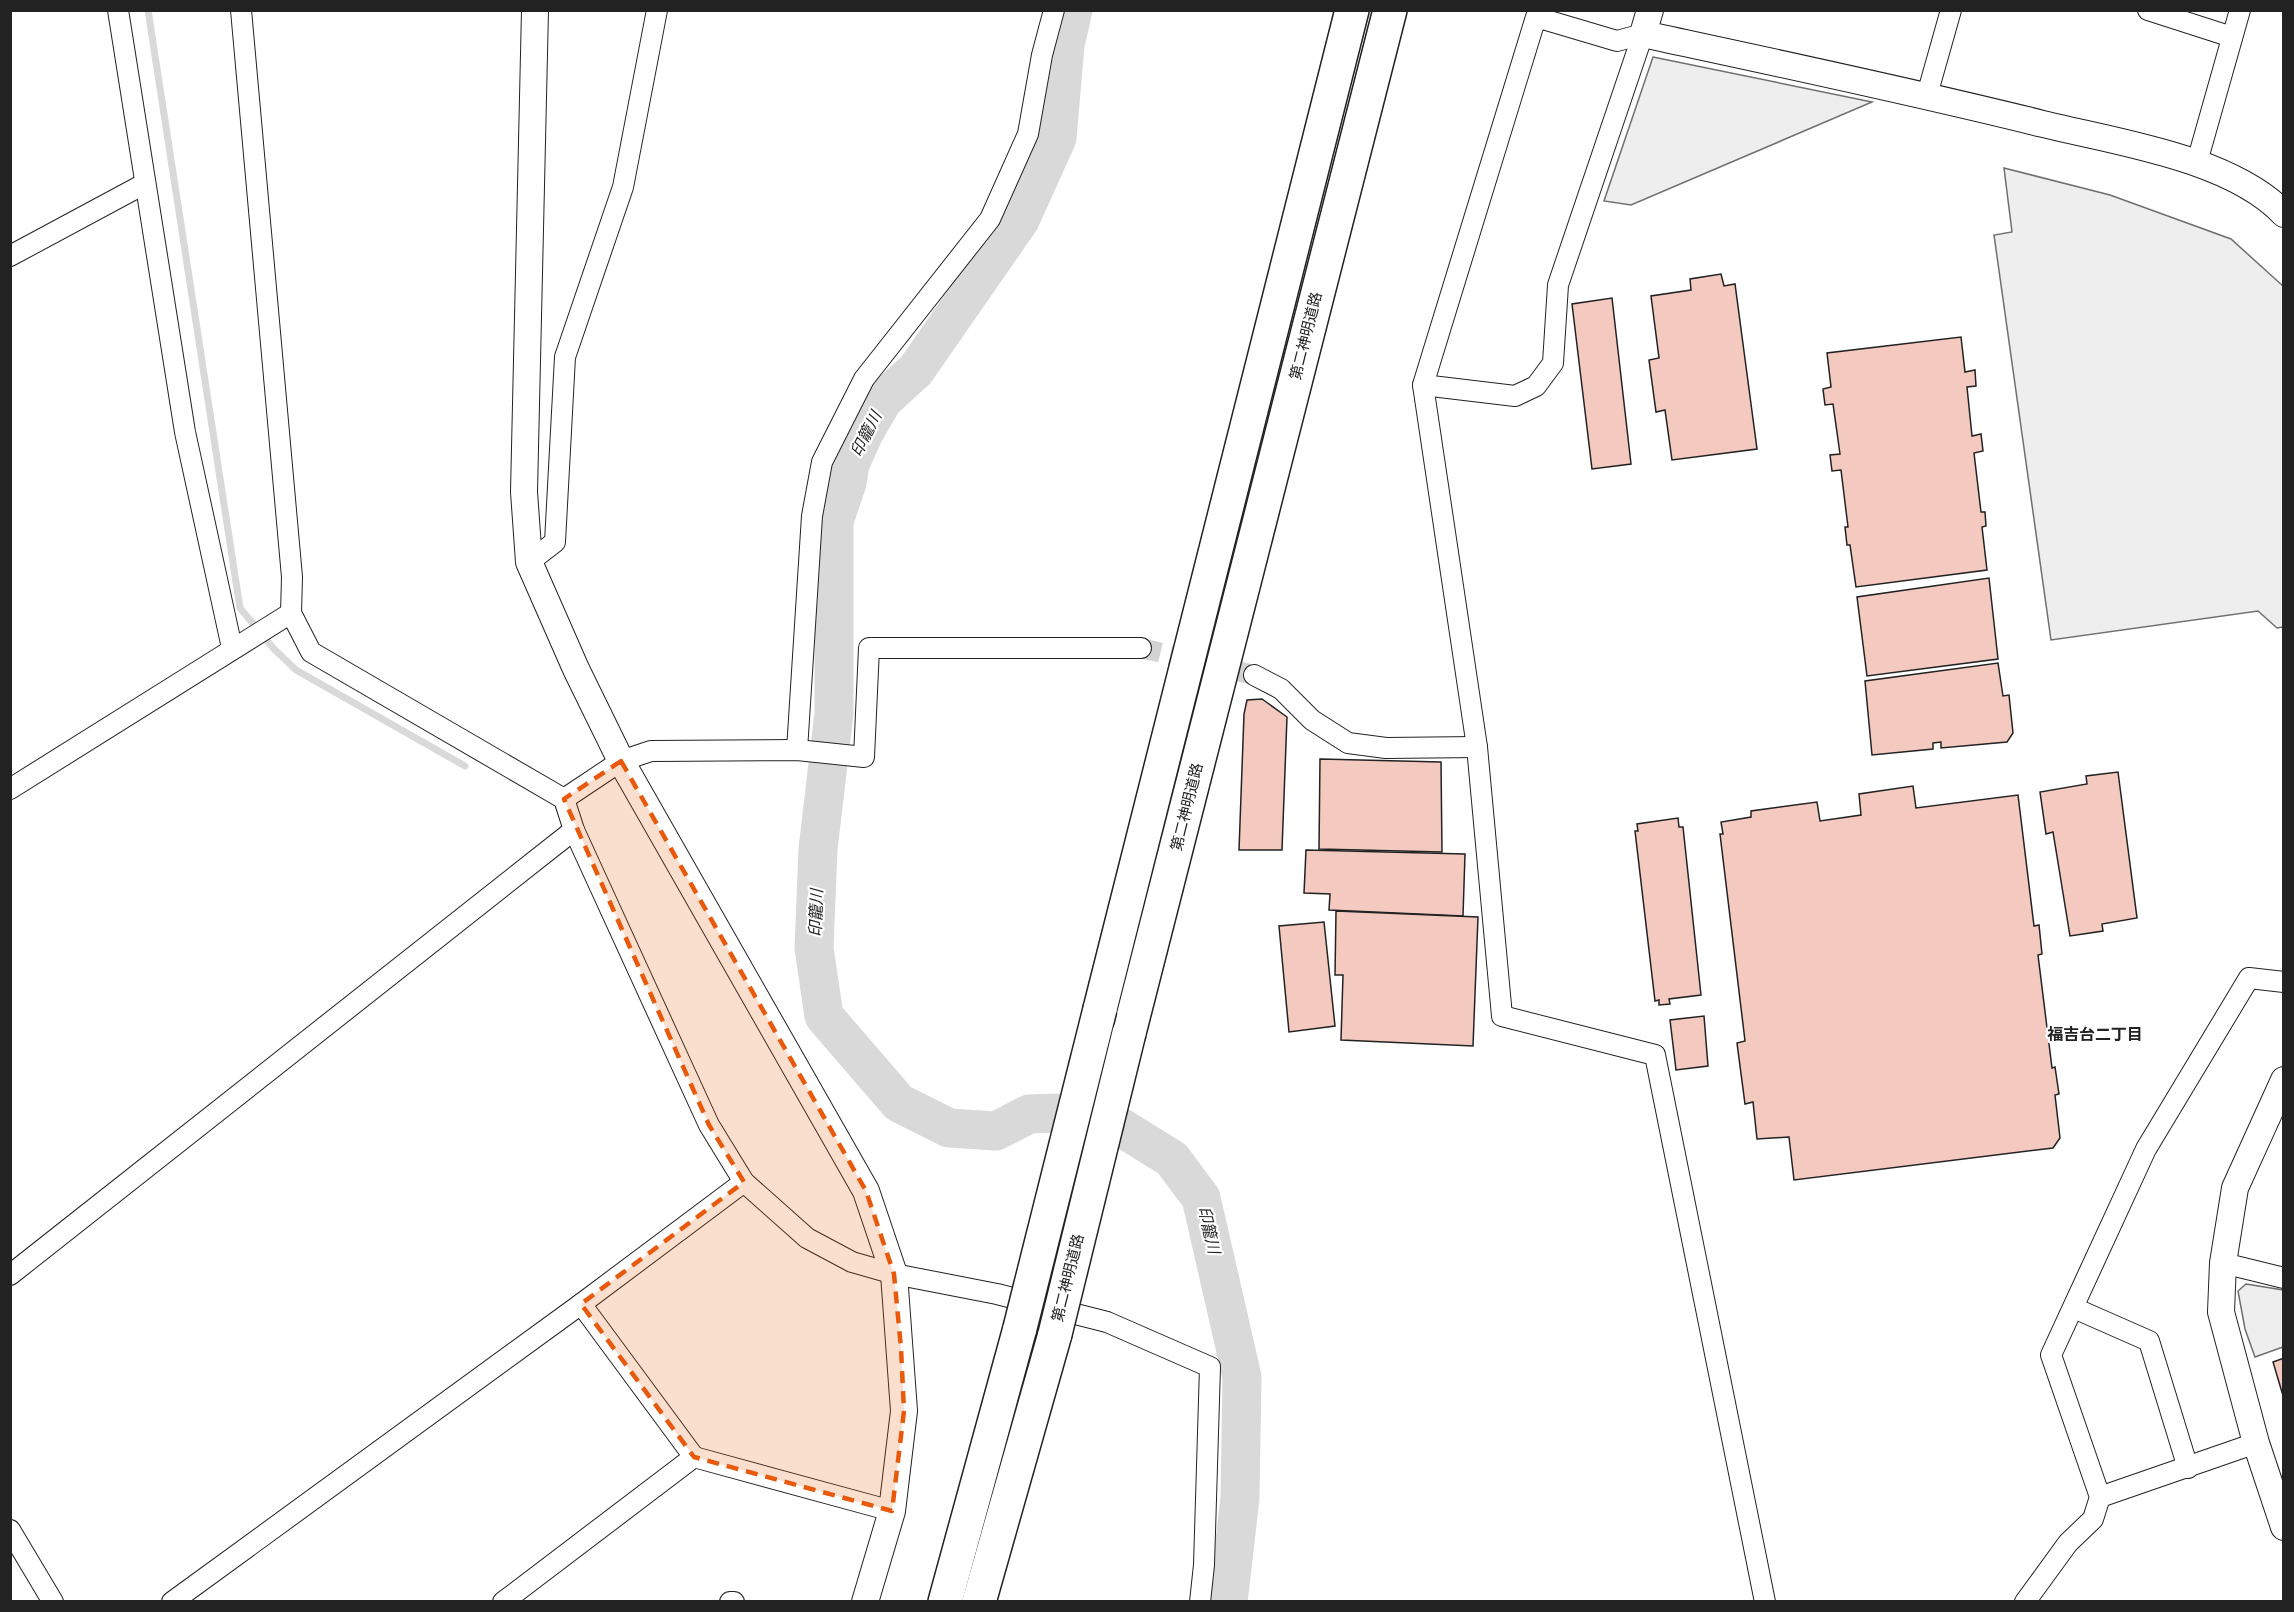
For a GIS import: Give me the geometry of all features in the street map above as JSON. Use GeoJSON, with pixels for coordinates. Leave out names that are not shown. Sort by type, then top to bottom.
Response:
{"type":"FeatureCollection","features":[{"type":"Feature","properties":{"kind":"highway"},"geometry":{"type":"LineString","coordinates":[[945,1602],[1020,1328],[1352,10]]}},
{"type":"Feature","properties":{"kind":"highway","name":"第二神明道路"},"geometry":{"type":"LineString","coordinates":[[979,1602],[1054,1334],[1390,10]]}},
{"type":"Feature","properties":{"kind":"street"},"geometry":{"type":"LineString","coordinates":[[118,10],[185,432],[232,648]]}},
{"type":"Feature","properties":{"kind":"street"},"geometry":{"type":"LineString","coordinates":[[241,10],[292,577],[291,613],[311,652],[564,799],[574,830],[709,1125],[744,1182],[807,1238],[852,1262],[894,1274],[997,1293],[1107,1322],[1210,1367],[1204,1565],[1200,1602]]}},
{"type":"Feature","properties":{"kind":"street"},"geometry":{"type":"LineString","coordinates":[[535,10],[524,492],[529,562],[576,669],[621,761],[866,1191],[894,1274],[904,1411],[891,1511],[865,1602]]}},
{"type":"Feature","properties":{"kind":"street"},"geometry":{"type":"LineString","coordinates":[[529,562],[555,542],[565,357],[622,187],[657,10]]}},
{"type":"Feature","properties":{"kind":"street"},"geometry":{"type":"LineString","coordinates":[[796,750],[812,516],[822,462],[864,379],[990,219],[1028,134],[1042,55],[1054,10]]}},
{"type":"Feature","properties":{"kind":"street"},"geometry":{"type":"LineString","coordinates":[[1927,95],[1951,10]]}},
{"type":"Feature","properties":{"kind":"street"},"geometry":{"type":"LineString","coordinates":[[2148,10],[2232,37]]}},
{"type":"Feature","properties":{"kind":"street"},"geometry":{"type":"LineString","coordinates":[[2197,162],[2240,10]]}},
{"type":"Feature","properties":{"kind":"street"},"geometry":{"type":"LineString","coordinates":[[1765,1602],[1655,1056],[1502,1016],[1477,747],[1423,385],[1536,16],[1617,41],[1647,22],[2197,162],[2269,198],[2283,214]]}},
{"type":"Feature","properties":{"kind":"street"},"geometry":{"type":"LineString","coordinates":[[1423,385],[1515,396],[1536,386],[1553,363],[1558,285],[1647,22]]}},
{"type":"Feature","properties":{"kind":"street"},"geometry":{"type":"LineString","coordinates":[[10,256],[144,184]]}},
{"type":"Feature","properties":{"kind":"street"},"geometry":{"type":"LineString","coordinates":[[10,789],[291,613]]}},
{"type":"Feature","properties":{"kind":"street"},"geometry":{"type":"LineString","coordinates":[[564,799],[621,761],[651,751],[796,750],[864,757],[868,648],[1141,648]]}},
{"type":"Feature","properties":{"kind":"street"},"geometry":{"type":"LineString","coordinates":[[1254,675],[1281,689],[1312,720],[1348,743],[1386,748],[1477,747]]}},
{"type":"Feature","properties":{"kind":"street"},"geometry":{"type":"LineString","coordinates":[[10,1275],[574,830]]}},
{"type":"Feature","properties":{"kind":"street"},"geometry":{"type":"LineString","coordinates":[[2025,1602],[2068,1543],[2093,1520],[2100,1497],[2051,1355],[2146,1149],[2248,978],[2283,982]]}},
{"type":"Feature","properties":{"kind":"street"},"geometry":{"type":"LineString","coordinates":[[2283,1080],[2235,1188],[2223,1263],[2221,1312],[2256,1443],[2283,1527]]}},
{"type":"Feature","properties":{"kind":"street"},"geometry":{"type":"LineString","coordinates":[[172,1602],[581,1304],[744,1182]]}},
{"type":"Feature","properties":{"kind":"street"},"geometry":{"type":"LineString","coordinates":[[2223,1263],[2283,1278]]}},
{"type":"Feature","properties":{"kind":"street"},"geometry":{"type":"LineString","coordinates":[[581,1304],[694,1457],[891,1511]]}},
{"type":"Feature","properties":{"kind":"street"},"geometry":{"type":"LineString","coordinates":[[2074,1308],[2148,1341],[2188,1468]]}},
{"type":"Feature","properties":{"kind":"street"},"geometry":{"type":"LineString","coordinates":[[2100,1497],[2256,1443]]}},
{"type":"Feature","properties":{"kind":"street"},"geometry":{"type":"LineString","coordinates":[[503,1602],[527,1594],[694,1457]]}},
{"type":"Feature","properties":{"kind":"street"},"geometry":{"type":"LineString","coordinates":[[10,1530],[53,1602]]}},
{"type":"Feature","properties":{"kind":"highlighted area"},"geometry":{"type":"Polygon","coordinates":[[[621,761],[866,1191],[894,1274],[901,1348],[904,1411],[892,1511],[694,1457],[581,1304],[744,1182],[709,1125],[564,799],[621,761]]]}},
{"type":"Feature","properties":{"kind":"shaded area"},"geometry":{"type":"Polygon","coordinates":[[[1653,57],[1872,102],[1631,205],[1604,201],[1653,57]]]}},
{"type":"Feature","properties":{"kind":"shaded area"},"geometry":{"type":"Polygon","coordinates":[[[2004,168],[2110,195],[2231,239],[2283,286],[2283,627],[2277,628],[2258,611],[2051,640],[1994,235],[2012,232],[2004,168]]]}},
{"type":"Feature","properties":{"kind":"shaded area"},"geometry":{"type":"Polygon","coordinates":[[[2246,1284],[2283,1290],[2283,1347],[2255,1357],[2245,1329],[2238,1291],[2246,1284]]]}},
{"type":"Feature","properties":{"kind":"building"},"geometry":{"type":"Polygon","coordinates":[[[1721,274],[1724,286],[1735,284],[1757,449],[1672,460],[1665,410],[1656,412],[1649,360],[1659,358],[1651,296],[1691,290],[1690,279],[1721,274]]]}},
{"type":"Feature","properties":{"kind":"building"},"geometry":{"type":"Polygon","coordinates":[[[1612,298],[1631,464],[1592,469],[1572,304],[1612,298]]]}},
{"type":"Feature","properties":{"kind":"building"},"geometry":{"type":"Polygon","coordinates":[[[1961,337],[1965,372],[1975,370],[1976,386],[1967,387],[1972,436],[1981,434],[1983,451],[1974,453],[1981,512],[1985,512],[1986,526],[1982,527],[1987,570],[1856,587],[1850,545],[1847,545],[1845,527],[1848,527],[1841,470],[1832,471],[1830,455],[1840,454],[1833,404],[1825,405],[1823,389],[1831,387],[1827,353],[1961,337]]]}},
{"type":"Feature","properties":{"kind":"building"},"geometry":{"type":"Polygon","coordinates":[[[1989,578],[1998,659],[1867,676],[1857,597],[1989,578]]]}},
{"type":"Feature","properties":{"kind":"building"},"geometry":{"type":"Polygon","coordinates":[[[1998,663],[2003,696],[2009,695],[2013,733],[2007,742],[1941,748],[1941,742],[1933,743],[1933,749],[1872,755],[1865,681],[1998,663]]]}},
{"type":"Feature","properties":{"kind":"building"},"geometry":{"type":"Polygon","coordinates":[[[1262,699],[1287,717],[1282,850],[1239,850],[1244,714],[1247,700],[1262,699]]]}},
{"type":"Feature","properties":{"kind":"building"},"geometry":{"type":"Polygon","coordinates":[[[1320,759],[1441,762],[1442,852],[1319,849],[1320,759]]]}},
{"type":"Feature","properties":{"kind":"building"},"geometry":{"type":"Polygon","coordinates":[[[2118,772],[2137,918],[2102,924],[2103,931],[2070,936],[2053,832],[2046,834],[2040,792],[2087,784],[2086,776],[2118,772]]]}},
{"type":"Feature","properties":{"kind":"building"},"geometry":{"type":"Polygon","coordinates":[[[1913,786],[1916,808],[2018,795],[2034,926],[2039,925],[2042,954],[2038,955],[2052,1068],[2055,1067],[2059,1094],[2055,1095],[2060,1138],[2053,1148],[1794,1180],[1789,1137],[1757,1139],[1753,1102],[1745,1104],[1737,1043],[1745,1041],[1720,834],[1723,834],[1721,822],[1751,817],[1751,811],[1817,802],[1820,821],[1861,815],[1859,794],[1913,786]]]}},
{"type":"Feature","properties":{"kind":"building"},"geometry":{"type":"Polygon","coordinates":[[[1678,818],[1679,827],[1683,827],[1701,995],[1669,999],[1670,1004],[1659,1005],[1659,1000],[1655,1001],[1635,831],[1638,831],[1637,824],[1678,818]]]}},
{"type":"Feature","properties":{"kind":"building"},"geometry":{"type":"Polygon","coordinates":[[[1306,850],[1465,854],[1463,916],[1329,910],[1330,894],[1304,893],[1306,850]]]}},
{"type":"Feature","properties":{"kind":"building"},"geometry":{"type":"Polygon","coordinates":[[[1336,911],[1478,917],[1473,1046],[1341,1040],[1343,975],[1335,975],[1336,911]]]}},
{"type":"Feature","properties":{"kind":"building"},"geometry":{"type":"Polygon","coordinates":[[[1324,922],[1335,1026],[1289,1032],[1279,926],[1324,922]]]}},
{"type":"Feature","properties":{"kind":"building"},"geometry":{"type":"Polygon","coordinates":[[[1704,1016],[1708,1066],[1676,1070],[1670,1020],[1704,1016]]]}},
{"type":"Feature","properties":{"kind":"building"},"geometry":{"type":"Polygon","coordinates":[[[2284,1358],[2284,1399],[2273,1362],[2284,1358]]]}},
{"type":"Feature","properties":{"kind":"waterway"},"geometry":{"type":"LineString","coordinates":[[148,10],[240,608],[274,649],[296,670],[465,766]]}},
{"type":"Feature","properties":{"kind":"waterway","name":"印籠川"},"geometry":{"type":"LineString","coordinates":[[1073,10],[1065,45],[1057,138],[1020,220],[916,370],[883,400],[850,464],[847,483],[834,521],[834,713],[818,849],[814,948],[824,1016],[899,1103],[949,1128],[996,1131],[1029,1114],[1057,1113],[1122,1128],[1172,1159],[1201,1198],[1242,1377],[1240,1498],[1228,1602]]}},
{"type":"Feature","properties":{"kind":"tunnel"},"geometry":{"type":"LineString","coordinates":[[1141,648],[1254,675]]}},
{"type":"Feature","properties":{"kind":"district","name":"福吉台二丁目"},"geometry":{"type":"Point","coordinates":[2095,1034]}}]}
